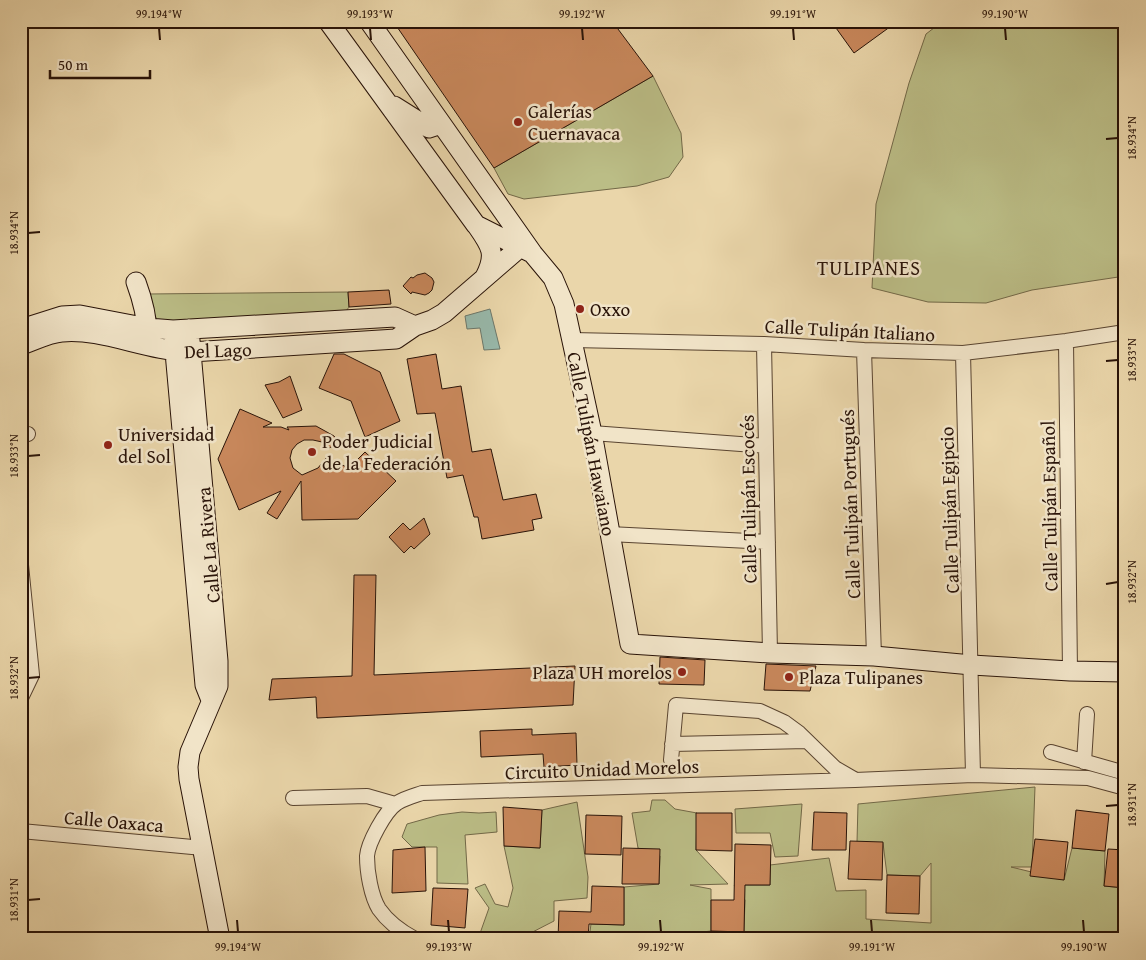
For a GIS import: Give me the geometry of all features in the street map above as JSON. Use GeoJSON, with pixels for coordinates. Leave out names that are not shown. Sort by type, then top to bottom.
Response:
{"type":"FeatureCollection","features":[{"type":"Feature","properties":{"kind":"street","name":"Calle Tulipán Hawaiano"},"geometry":{"type":"LineString","coordinates":[[328,21],[472,220],[526,248]]}},
{"type":"Feature","properties":{"kind":"street"},"geometry":{"type":"LineString","coordinates":[[358,21],[381,52],[406,73]]}},
{"type":"Feature","properties":{"kind":"street","name":"Calle Tulipán Hawaiano"},"geometry":{"type":"LineString","coordinates":[[369,21],[495,199],[526,248],[553,278],[564,304],[592,433],[630,644],[770,654]]}},
{"type":"Feature","properties":{"kind":"street"},"geometry":{"type":"LineString","coordinates":[[385,100],[429,128],[441,124]]}},
{"type":"Feature","properties":{"kind":"street"},"geometry":{"type":"LineString","coordinates":[[453,193],[452,184],[456,177],[463,173],[471,172],[478,176]]}},
{"type":"Feature","properties":{"kind":"street"},"geometry":{"type":"LineString","coordinates":[[472,220],[484,218],[491,214],[495,207],[495,199]]}},
{"type":"Feature","properties":{"kind":"street","name":"Del Lago"},"geometry":{"type":"LineString","coordinates":[[472,220],[492,252],[492,265],[485,278]]}},
{"type":"Feature","properties":{"kind":"street","name":"Del Lago"},"geometry":{"type":"LineString","coordinates":[[21,345],[60,332],[86,332],[146,347],[183,352],[380,341],[396,338],[414,326],[432,320],[444,313],[485,278],[526,248]]}},
{"type":"Feature","properties":{"kind":"street"},"geometry":{"type":"LineString","coordinates":[[136,282],[144,304],[148,328],[146,347]]}},
{"type":"Feature","properties":{"kind":"street","name":"Del Lago"},"geometry":{"type":"LineString","coordinates":[[21,329],[62,316],[80,315],[148,328],[181,329],[395,317],[414,326]]}},
{"type":"Feature","properties":{"kind":"street","name":"Calle La Rivera"},"geometry":{"type":"LineString","coordinates":[[181,329],[210,662],[205,685],[211,700],[190,752],[188,766],[220,939]]}},
{"type":"Feature","properties":{"kind":"street","name":"Calle Tulipán Italiano"},"geometry":{"type":"LineString","coordinates":[[572,340],[764,344],[963,353],[1125,332]]}},
{"type":"Feature","properties":{"kind":"street","name":"Calle Tulipán Español"},"geometry":{"type":"LineString","coordinates":[[1066,341],[1070,671]]}},
{"type":"Feature","properties":{"kind":"street","name":"Calle Tulipán Escocés"},"geometry":{"type":"LineString","coordinates":[[764,344],[770,654]]}},
{"type":"Feature","properties":{"kind":"street","name":"Calle Tulipán Portugués"},"geometry":{"type":"LineString","coordinates":[[864,350],[874,656]]}},
{"type":"Feature","properties":{"kind":"street","name":"Calle Tulipán Egipcio"},"geometry":{"type":"LineString","coordinates":[[963,353],[972,665]]}},
{"type":"Feature","properties":{"kind":"street"},"geometry":{"type":"LineString","coordinates":[[592,433],[766,446]]}},
{"type":"Feature","properties":{"kind":"street"},"geometry":{"type":"LineString","coordinates":[[610,534],[768,542]]}},
{"type":"Feature","properties":{"kind":"street"},"geometry":{"type":"LineString","coordinates":[[21,565],[32,675],[21,698]]}},
{"type":"Feature","properties":{"kind":"street"},"geometry":{"type":"LineString","coordinates":[[770,654],[874,656],[972,665],[1070,671],[1125,672]]}},
{"type":"Feature","properties":{"kind":"street"},"geometry":{"type":"LineString","coordinates":[[972,665],[973,774]]}},
{"type":"Feature","properties":{"kind":"street"},"geometry":{"type":"LineString","coordinates":[[671,760],[676,704],[760,711],[784,722],[800,733],[835,768],[855,780]]}},
{"type":"Feature","properties":{"kind":"street"},"geometry":{"type":"LineString","coordinates":[[1084,762],[1087,714]]}},
{"type":"Feature","properties":{"kind":"street"},"geometry":{"type":"LineString","coordinates":[[672,744],[807,741]]}},
{"type":"Feature","properties":{"kind":"street"},"geometry":{"type":"LineString","coordinates":[[1051,752],[1125,773]]}},
{"type":"Feature","properties":{"kind":"street","name":"Circuito Unidad Morelos"},"geometry":{"type":"LineString","coordinates":[[415,939],[401,931],[379,909],[369,883],[367,854],[380,822],[395,804],[408,797],[422,793],[855,780],[973,774],[1088,778],[1125,788]]}},
{"type":"Feature","properties":{"kind":"street"},"geometry":{"type":"LineString","coordinates":[[293,798],[367,796],[395,804]]}},
{"type":"Feature","properties":{"kind":"street","name":"Calle Oaxaca"},"geometry":{"type":"LineString","coordinates":[[21,831],[202,848]]}},
{"type":"Feature","properties":{"kind":"green space"},"geometry":{"type":"Polygon","coordinates":[[[943,21],[1125,21],[1125,276],[1032,290],[986,303],[928,302],[872,288],[876,204],[909,83],[926,34],[943,21]]]}},
{"type":"Feature","properties":{"kind":"green space"},"geometry":{"type":"Polygon","coordinates":[[[653,76],[681,133],[683,157],[669,177],[637,186],[524,199],[508,194],[494,168],[653,76]]]}},
{"type":"Feature","properties":{"kind":"green space"},"geometry":{"type":"Polygon","coordinates":[[[348,292],[349,307],[339,321],[158,323],[147,294],[348,292]]]}},
{"type":"Feature","properties":{"kind":"green space"},"geometry":{"type":"Polygon","coordinates":[[[1035,787],[1032,867],[1011,867],[1064,880],[1072,848],[1105,851],[1104,886],[1125,888],[1125,939],[837,939],[836,933],[825,933],[807,934],[791,939],[716,939],[716,934],[744,932],[745,900],[734,885],[770,885],[770,865],[829,858],[836,891],[866,890],[866,919],[931,923],[931,863],[920,876],[887,875],[883,843],[857,842],[858,804],[1035,787]]]}},
{"type":"Feature","properties":{"kind":"green space"},"geometry":{"type":"Polygon","coordinates":[[[652,800],[665,800],[675,809],[697,813],[696,850],[728,884],[690,885],[711,889],[711,931],[684,934],[683,939],[589,939],[591,924],[624,925],[624,887],[659,884],[660,856],[638,848],[632,813],[650,811],[652,800]]]}},
{"type":"Feature","properties":{"kind":"green space"},"geometry":{"type":"Polygon","coordinates":[[[577,802],[588,877],[587,898],[554,901],[554,921],[519,939],[478,939],[489,908],[475,888],[485,884],[495,904],[508,907],[513,888],[504,846],[540,848],[542,810],[577,802]]]}},
{"type":"Feature","properties":{"kind":"green space"},"geometry":{"type":"Polygon","coordinates":[[[802,804],[798,856],[775,857],[770,833],[736,833],[735,809],[802,804]]]}},
{"type":"Feature","properties":{"kind":"green space"},"geometry":{"type":"Polygon","coordinates":[[[462,812],[496,812],[497,832],[465,835],[468,884],[437,883],[437,847],[412,847],[402,837],[407,824],[439,815],[462,812]]]}},
{"type":"Feature","properties":{"kind":"shaded area"},"geometry":{"type":"Polygon","coordinates":[[[490,309],[500,349],[484,350],[480,328],[467,329],[465,316],[490,309]]]}},
{"type":"Feature","properties":{"kind":"building","name":"Galerías Cuernavaca"},"geometry":{"type":"Polygon","coordinates":[[[393,21],[612,21],[653,76],[494,168],[393,21]]]}},
{"type":"Feature","properties":{"kind":"building"},"geometry":{"type":"Polygon","coordinates":[[[831,21],[898,21],[854,53],[831,21]]]}},
{"type":"Feature","properties":{"kind":"building"},"geometry":{"type":"Polygon","coordinates":[[[425,273],[434,282],[429,293],[425,295],[412,292],[411,294],[403,286],[411,277],[413,278],[425,273]]]}},
{"type":"Feature","properties":{"kind":"building"},"geometry":{"type":"Polygon","coordinates":[[[389,290],[391,304],[349,307],[348,292],[389,290]]]}},
{"type":"Feature","properties":{"kind":"building"},"geometry":{"type":"Polygon","coordinates":[[[334,354],[344,354],[380,372],[400,421],[365,437],[351,401],[319,388],[334,354]]]}},
{"type":"Feature","properties":{"kind":"building"},"geometry":{"type":"Polygon","coordinates":[[[436,354],[442,389],[461,386],[472,452],[491,449],[503,500],[536,494],[542,518],[532,520],[534,530],[482,539],[478,517],[474,517],[463,475],[447,478],[435,413],[417,414],[407,359],[436,354]]]}},
{"type":"Feature","properties":{"kind":"building"},"geometry":{"type":"Polygon","coordinates":[[[290,376],[302,410],[283,418],[265,385],[279,382],[290,376]]]}},
{"type":"Feature","properties":{"kind":"building"},"geometry":{"type":"Polygon","coordinates":[[[240,409],[272,423],[263,427],[281,427],[289,430],[287,427],[316,426],[334,436],[339,443],[327,449],[322,442],[304,440],[292,450],[290,458],[293,468],[302,475],[318,468],[326,458],[349,468],[365,452],[396,481],[358,519],[302,520],[301,481],[277,519],[267,513],[281,491],[239,510],[218,459],[240,409]]]}},
{"type":"Feature","properties":{"kind":"building"},"geometry":{"type":"Polygon","coordinates":[[[424,518],[430,534],[414,549],[411,546],[404,553],[389,537],[403,523],[410,530],[424,518]]]}},
{"type":"Feature","properties":{"kind":"building"},"geometry":{"type":"Polygon","coordinates":[[[354,575],[376,575],[374,675],[575,666],[573,705],[317,718],[316,697],[269,700],[272,679],[352,676],[354,575]]]}},
{"type":"Feature","properties":{"kind":"building","name":"Plaza UH morelos"},"geometry":{"type":"Polygon","coordinates":[[[660,657],[705,660],[704,685],[659,684],[660,657]]]}},
{"type":"Feature","properties":{"kind":"building","name":"Plaza Tulipanes"},"geometry":{"type":"Polygon","coordinates":[[[766,664],[816,666],[810,691],[764,690],[766,664]]]}},
{"type":"Feature","properties":{"kind":"building"},"geometry":{"type":"Polygon","coordinates":[[[532,729],[532,735],[576,733],[577,765],[544,767],[543,754],[481,757],[480,731],[532,729]]]}},
{"type":"Feature","properties":{"kind":"building"},"geometry":{"type":"Polygon","coordinates":[[[503,807],[542,810],[540,848],[504,846],[503,807]]]}},
{"type":"Feature","properties":{"kind":"building"},"geometry":{"type":"Polygon","coordinates":[[[1076,810],[1109,814],[1105,851],[1072,848],[1076,810]]]}},
{"type":"Feature","properties":{"kind":"building"},"geometry":{"type":"Polygon","coordinates":[[[814,812],[847,813],[846,850],[812,850],[814,812]]]}},
{"type":"Feature","properties":{"kind":"building"},"geometry":{"type":"Polygon","coordinates":[[[696,813],[732,813],[732,851],[696,850],[696,813]]]}},
{"type":"Feature","properties":{"kind":"building"},"geometry":{"type":"Polygon","coordinates":[[[586,815],[622,816],[621,855],[585,854],[586,815]]]}},
{"type":"Feature","properties":{"kind":"building"},"geometry":{"type":"Polygon","coordinates":[[[1035,839],[1068,842],[1064,880],[1030,876],[1035,839]]]}},
{"type":"Feature","properties":{"kind":"building"},"geometry":{"type":"Polygon","coordinates":[[[850,841],[883,842],[882,880],[848,879],[850,841]]]}},
{"type":"Feature","properties":{"kind":"building"},"geometry":{"type":"Polygon","coordinates":[[[735,844],[771,845],[770,885],[745,885],[744,932],[711,931],[711,900],[734,900],[735,844]]]}},
{"type":"Feature","properties":{"kind":"building"},"geometry":{"type":"Polygon","coordinates":[[[425,847],[426,891],[392,893],[393,850],[425,847]]]}},
{"type":"Feature","properties":{"kind":"building"},"geometry":{"type":"Polygon","coordinates":[[[623,848],[660,849],[659,884],[622,884],[623,848]]]}},
{"type":"Feature","properties":{"kind":"building"},"geometry":{"type":"Polygon","coordinates":[[[1108,849],[1125,850],[1125,888],[1104,886],[1108,849]]]}},
{"type":"Feature","properties":{"kind":"building"},"geometry":{"type":"Polygon","coordinates":[[[887,875],[920,876],[919,914],[886,913],[887,875]]]}},
{"type":"Feature","properties":{"kind":"building"},"geometry":{"type":"Polygon","coordinates":[[[592,886],[624,887],[624,925],[589,924],[588,939],[558,939],[559,911],[591,912],[592,886]]]}},
{"type":"Feature","properties":{"kind":"building"},"geometry":{"type":"Polygon","coordinates":[[[433,888],[468,889],[465,928],[431,925],[433,888]]]}},
{"type":"Feature","properties":{"kind":"place","name":"Galerías Cuernavaca"},"geometry":{"type":"Point","coordinates":[518,122]}},
{"type":"Feature","properties":{"kind":"place","name":"Oxxo"},"geometry":{"type":"Point","coordinates":[580,309]}},
{"type":"Feature","properties":{"kind":"place","name":"Universidad del Sol"},"geometry":{"type":"Point","coordinates":[108,445]}},
{"type":"Feature","properties":{"kind":"place","name":"Poder Judicial de la Federación"},"geometry":{"type":"Point","coordinates":[312,452]}},
{"type":"Feature","properties":{"kind":"place","name":"Plaza UH morelos"},"geometry":{"type":"Point","coordinates":[682,672]}},
{"type":"Feature","properties":{"kind":"place","name":"Plaza Tulipanes"},"geometry":{"type":"Point","coordinates":[789,677]}},
{"type":"Feature","properties":{"kind":"district","name":"TULIPANES"},"geometry":{"type":"Point","coordinates":[869,268]}}]}
